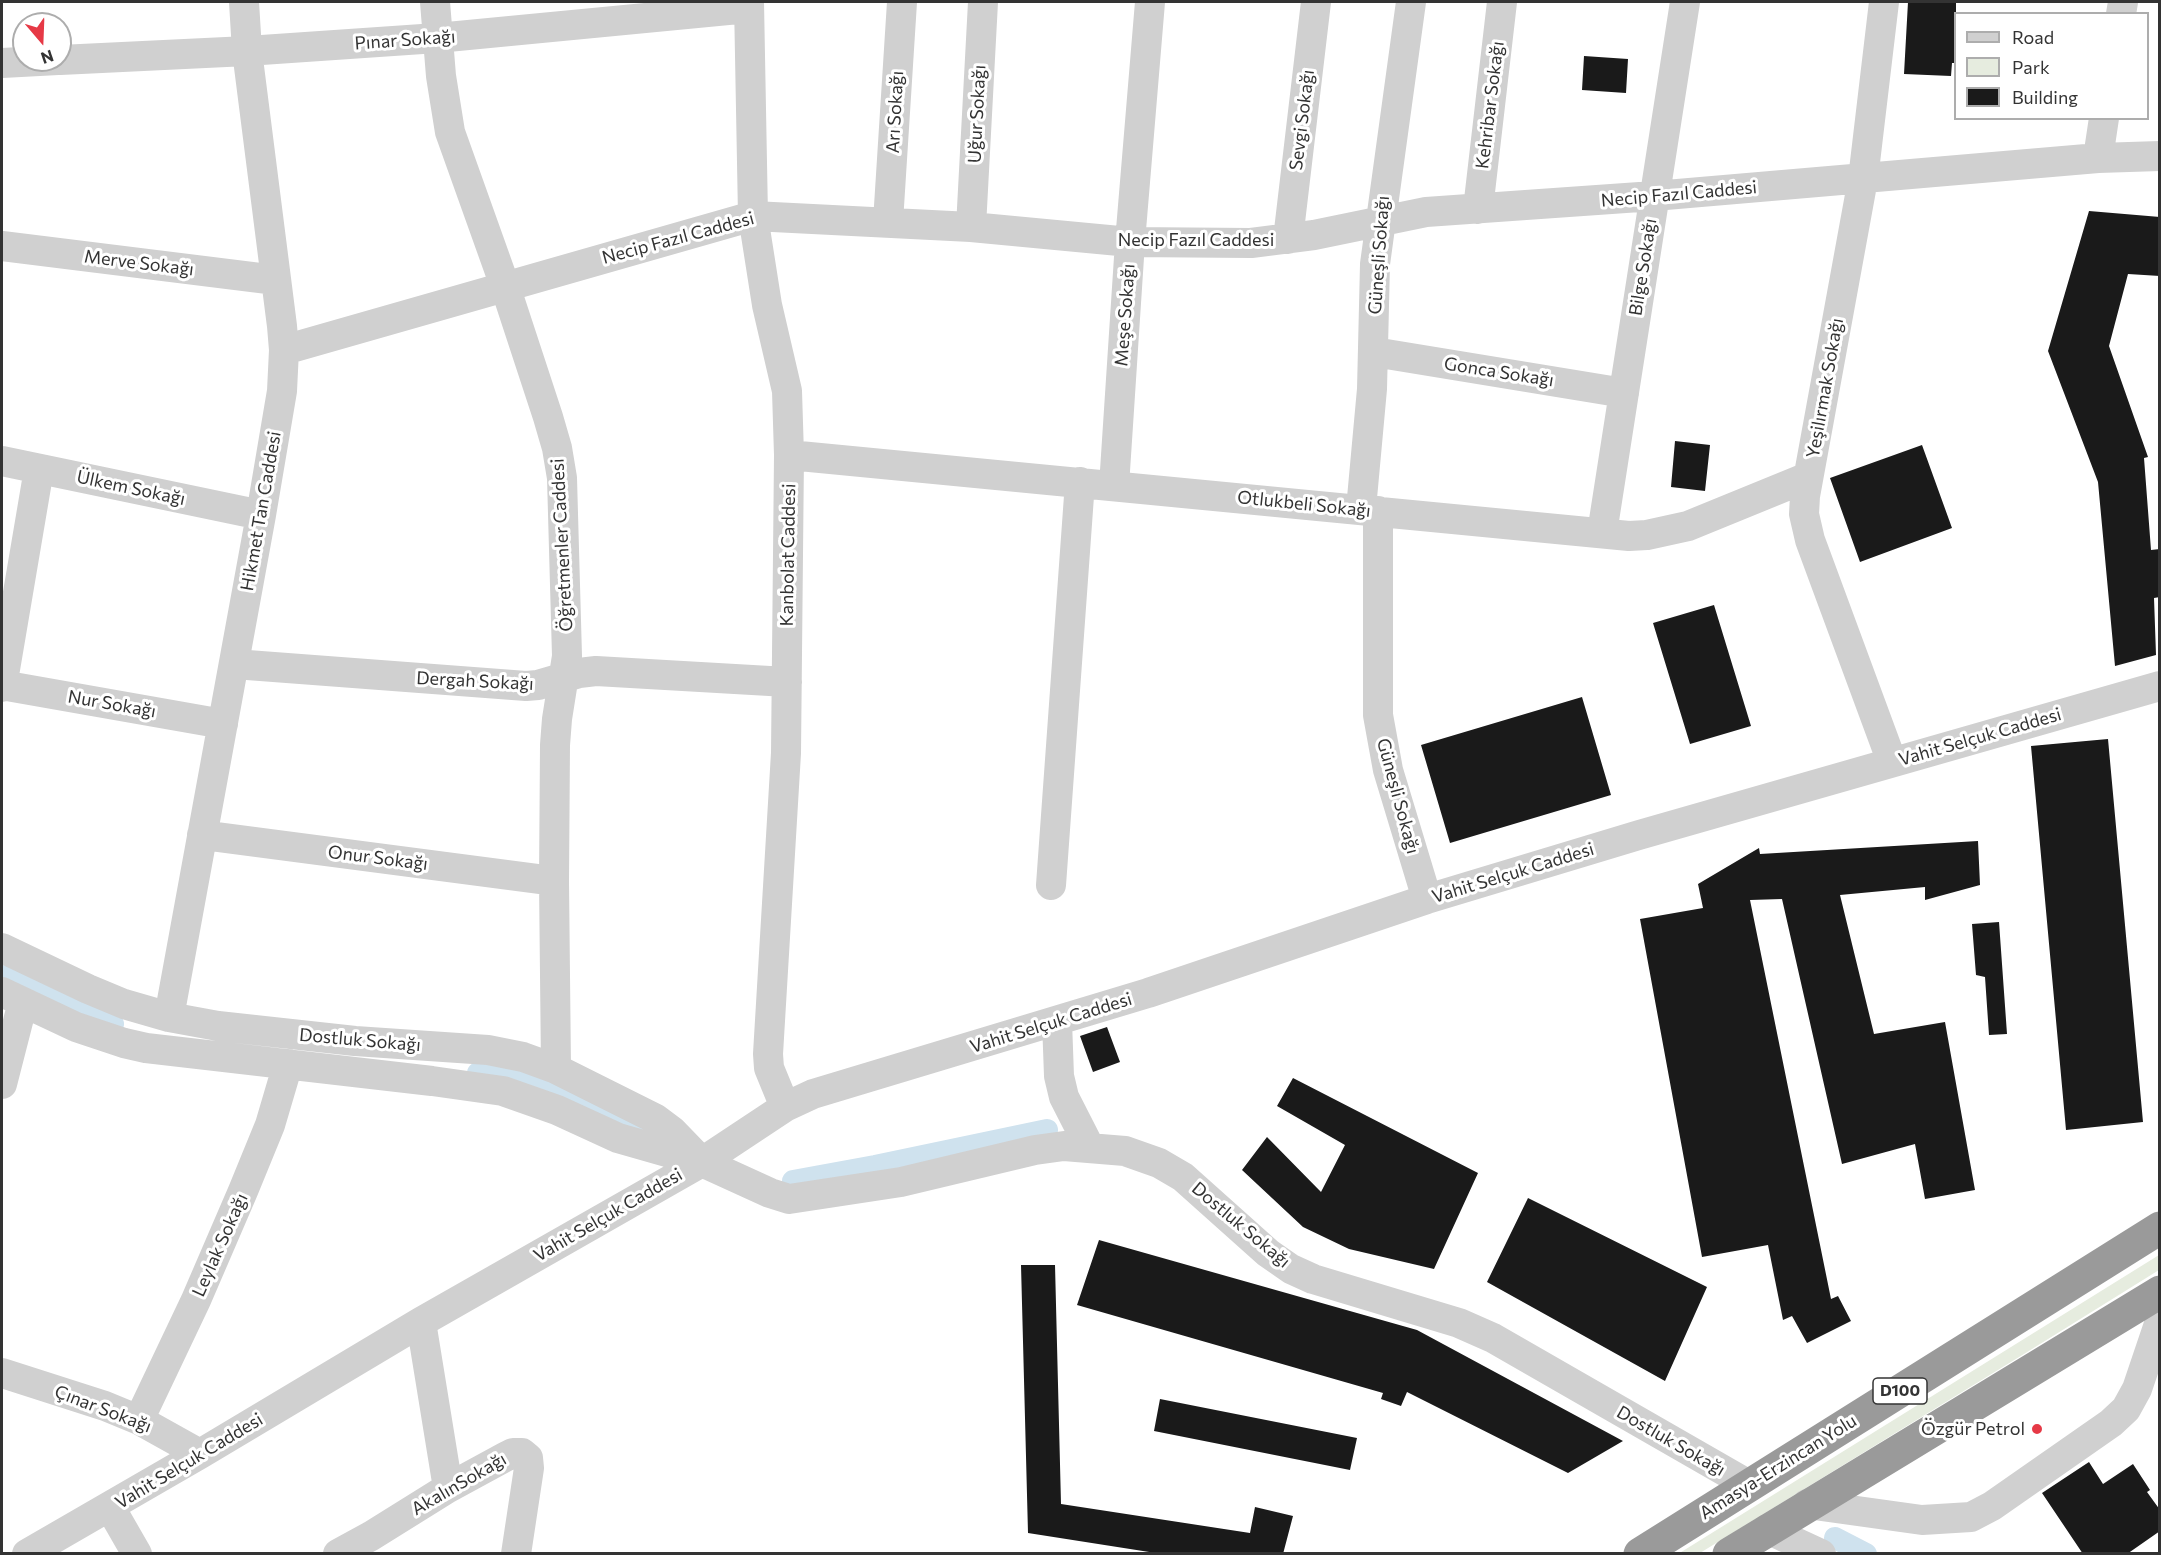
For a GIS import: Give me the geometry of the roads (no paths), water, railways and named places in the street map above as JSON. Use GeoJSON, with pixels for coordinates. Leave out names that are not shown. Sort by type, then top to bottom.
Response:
{"type":"FeatureCollection","features":[{"type":"Feature","properties":{"kind":"highway","name":"Amasya-Erzincan Yolu"},"geometry":{"type":"LineString","coordinates":[[1640,1554],[2160,1228]]}},
{"type":"Feature","properties":{"kind":"highway","name":"D100"},"geometry":{"type":"LineString","coordinates":[[1729,1554],[1807,1504],[2160,1292]]}},
{"type":"Feature","properties":{"kind":"street","name":"Hikmet Tan Caddesi"},"geometry":{"type":"LineString","coordinates":[[169,1017],[282,391],[284,350],[247,51],[244,2]]}},
{"type":"Feature","properties":{"kind":"street","name":"Öğretmenler Caddesi"},"geometry":{"type":"LineString","coordinates":[[435,2],[443,95],[450,132],[505,286],[548,417],[557,448],[562,478],[567,656],[555,745],[556,1069]]}},
{"type":"Feature","properties":{"kind":"street","name":"Arı Sokağı"},"geometry":{"type":"LineString","coordinates":[[888,222],[902,2]]}},
{"type":"Feature","properties":{"kind":"street","name":"Uğur Sokağı"},"geometry":{"type":"LineString","coordinates":[[971,227],[983,2]]}},
{"type":"Feature","properties":{"kind":"street","name":"Meşe Sokağı"},"geometry":{"type":"LineString","coordinates":[[1114,486],[1130,242],[1150,2]]}},
{"type":"Feature","properties":{"kind":"street","name":"Sevgi Sokağı"},"geometry":{"type":"LineString","coordinates":[[1288,239],[1316,2]]}},
{"type":"Feature","properties":{"kind":"street","name":"Güneşli Sokağı"},"geometry":{"type":"LineString","coordinates":[[1411,2],[1375,264],[1369,510],[1378,716],[1388,770],[1427,899]]}},
{"type":"Feature","properties":{"kind":"street","name":"Kehribar Sokağı"},"geometry":{"type":"LineString","coordinates":[[1478,209],[1502,2]]}},
{"type":"Feature","properties":{"kind":"street","name":"Bilge Sokağı"},"geometry":{"type":"LineString","coordinates":[[1602,533],[1685,2]]}},
{"type":"Feature","properties":{"kind":"street","name":"Yeşilırmak Sokağı"},"geometry":{"type":"LineString","coordinates":[[1884,2],[1863,179],[1808,477],[1804,514],[1810,540],[1892,762]]}},
{"type":"Feature","properties":{"kind":"street","name":"Pınar Sokağı"},"geometry":{"type":"LineString","coordinates":[[72,59],[247,51],[437,38],[749,5]]}},
{"type":"Feature","properties":{"kind":"street","name":"Kanbolat Caddesi"},"geometry":{"type":"LineString","coordinates":[[749,5],[753,216],[767,305],[787,391],[789,455],[784,821],[768,1054],[769,1068],[785,1107]]}},
{"type":"Feature","properties":{"kind":"street"},"geometry":{"type":"LineString","coordinates":[[2098,158],[2104,120]]}},
{"type":"Feature","properties":{"kind":"street","name":"Necip Fazıl Caddesi"},"geometry":{"type":"LineString","coordinates":[[284,350],[753,216],[971,227],[1130,242],[1251,243],[1288,239],[1426,212],[1654,196],[2098,158],[2160,156]]}},
{"type":"Feature","properties":{"kind":"street","name":"Merve Sokağı"},"geometry":{"type":"LineString","coordinates":[[2,246],[276,280]]}},
{"type":"Feature","properties":{"kind":"street","name":"Gonca Sokağı"},"geometry":{"type":"LineString","coordinates":[[1374,352],[1624,393]]}},
{"type":"Feature","properties":{"kind":"street","name":"Otlukbeli Sokağı"},"geometry":{"type":"LineString","coordinates":[[789,455],[1647,536],[1677,529],[1808,477]]}},
{"type":"Feature","properties":{"kind":"street","name":"Ülkem Sokağı"},"geometry":{"type":"LineString","coordinates":[[2,461],[261,515]]}},
{"type":"Feature","properties":{"kind":"street"},"geometry":{"type":"LineString","coordinates":[[2,686],[39,469]]}},
{"type":"Feature","properties":{"kind":"street"},"geometry":{"type":"LineString","coordinates":[[1051,885],[1080,482]]}},
{"type":"Feature","properties":{"kind":"street","name":"Dergah Sokağı"},"geometry":{"type":"LineString","coordinates":[[234,664],[526,686],[550,683],[579,673],[619,671],[787,682]]}},
{"type":"Feature","properties":{"kind":"street","name":"Nur Sokağı"},"geometry":{"type":"LineString","coordinates":[[2,686],[223,724]]}},
{"type":"Feature","properties":{"kind":"street","name":"Vahit Selçuk Caddesi"},"geometry":{"type":"LineString","coordinates":[[27,1554],[111,1507],[421,1322],[702,1162],[785,1107],[813,1094],[1148,993],[1427,899],[1892,762],[2160,686]]}},
{"type":"Feature","properties":{"kind":"street","name":"Onur Sokağı"},"geometry":{"type":"LineString","coordinates":[[202,835],[554,881]]}},
{"type":"Feature","properties":{"kind":"street","name":"Dostluk Sokağı"},"geometry":{"type":"LineString","coordinates":[[2,948],[124,1004],[169,1017],[218,1026],[355,1041],[488,1050],[523,1058],[556,1069],[656,1119],[672,1131],[702,1162]]}},
{"type":"Feature","properties":{"kind":"street"},"geometry":{"type":"LineString","coordinates":[[2,1084],[12,997]]}},
{"type":"Feature","properties":{"kind":"street","name":"Dostluk Sokağı"},"geometry":{"type":"LineString","coordinates":[[12,997],[76,1026],[124,1043],[171,1052],[503,1091],[557,1110],[618,1138],[702,1162],[770,1193],[789,1199],[901,1182],[1035,1150],[1064,1146],[1125,1151],[1159,1162],[1183,1177],[1268,1253],[1291,1269],[1313,1279],[1460,1323],[1493,1338],[1749,1485]]}},
{"type":"Feature","properties":{"kind":"street"},"geometry":{"type":"LineString","coordinates":[[1057,1021],[1059,1076],[1064,1097],[1090,1149]]}},
{"type":"Feature","properties":{"kind":"street","name":"Leylak Sokağı"},"geometry":{"type":"LineString","coordinates":[[139,1420],[196,1300],[247,1182],[270,1125],[288,1064]]}},
{"type":"Feature","properties":{"kind":"street"},"geometry":{"type":"LineString","coordinates":[[1807,1504],[1922,1520],[1971,1517],[1992,1506],[2111,1423],[2126,1408],[2137,1389],[2160,1321]]}},
{"type":"Feature","properties":{"kind":"street"},"geometry":{"type":"LineString","coordinates":[[421,1322],[448,1488]]}},
{"type":"Feature","properties":{"kind":"street","name":"Çınar Sokağı"},"geometry":{"type":"LineString","coordinates":[[2,1373],[105,1406],[139,1420],[200,1454]]}},
{"type":"Feature","properties":{"kind":"street","name":"AkalınSokağı"},"geometry":{"type":"LineString","coordinates":[[355,1549],[448,1488],[513,1453],[522,1453],[528,1458],[529,1468],[516,1554]]}},
{"type":"Feature","properties":{"kind":"street"},"geometry":{"type":"LineString","coordinates":[[111,1507],[138,1554]]}},
{"type":"Feature","properties":{"kind":"street"},"geometry":{"type":"LineString","coordinates":[[1767,1529],[1821,1554]]}},
{"type":"Feature","properties":{"kind":"waterway"},"geometry":{"type":"LineString","coordinates":[[2,976],[81,1013],[113,1024]]}},
{"type":"Feature","properties":{"kind":"waterway"},"geometry":{"type":"LineString","coordinates":[[478,1073],[513,1078],[635,1128]]}},
{"type":"Feature","properties":{"kind":"waterway"},"geometry":{"type":"LineString","coordinates":[[793,1181],[1047,1130]]}},
{"type":"Feature","properties":{"kind":"waterway"},"geometry":{"type":"LineString","coordinates":[[1835,1538],[1866,1554]]}},
{"type":"Feature","properties":{"kind":"place","name":"Özgür Petrol"},"geometry":{"type":"Point","coordinates":[2037,1429]}}]}
